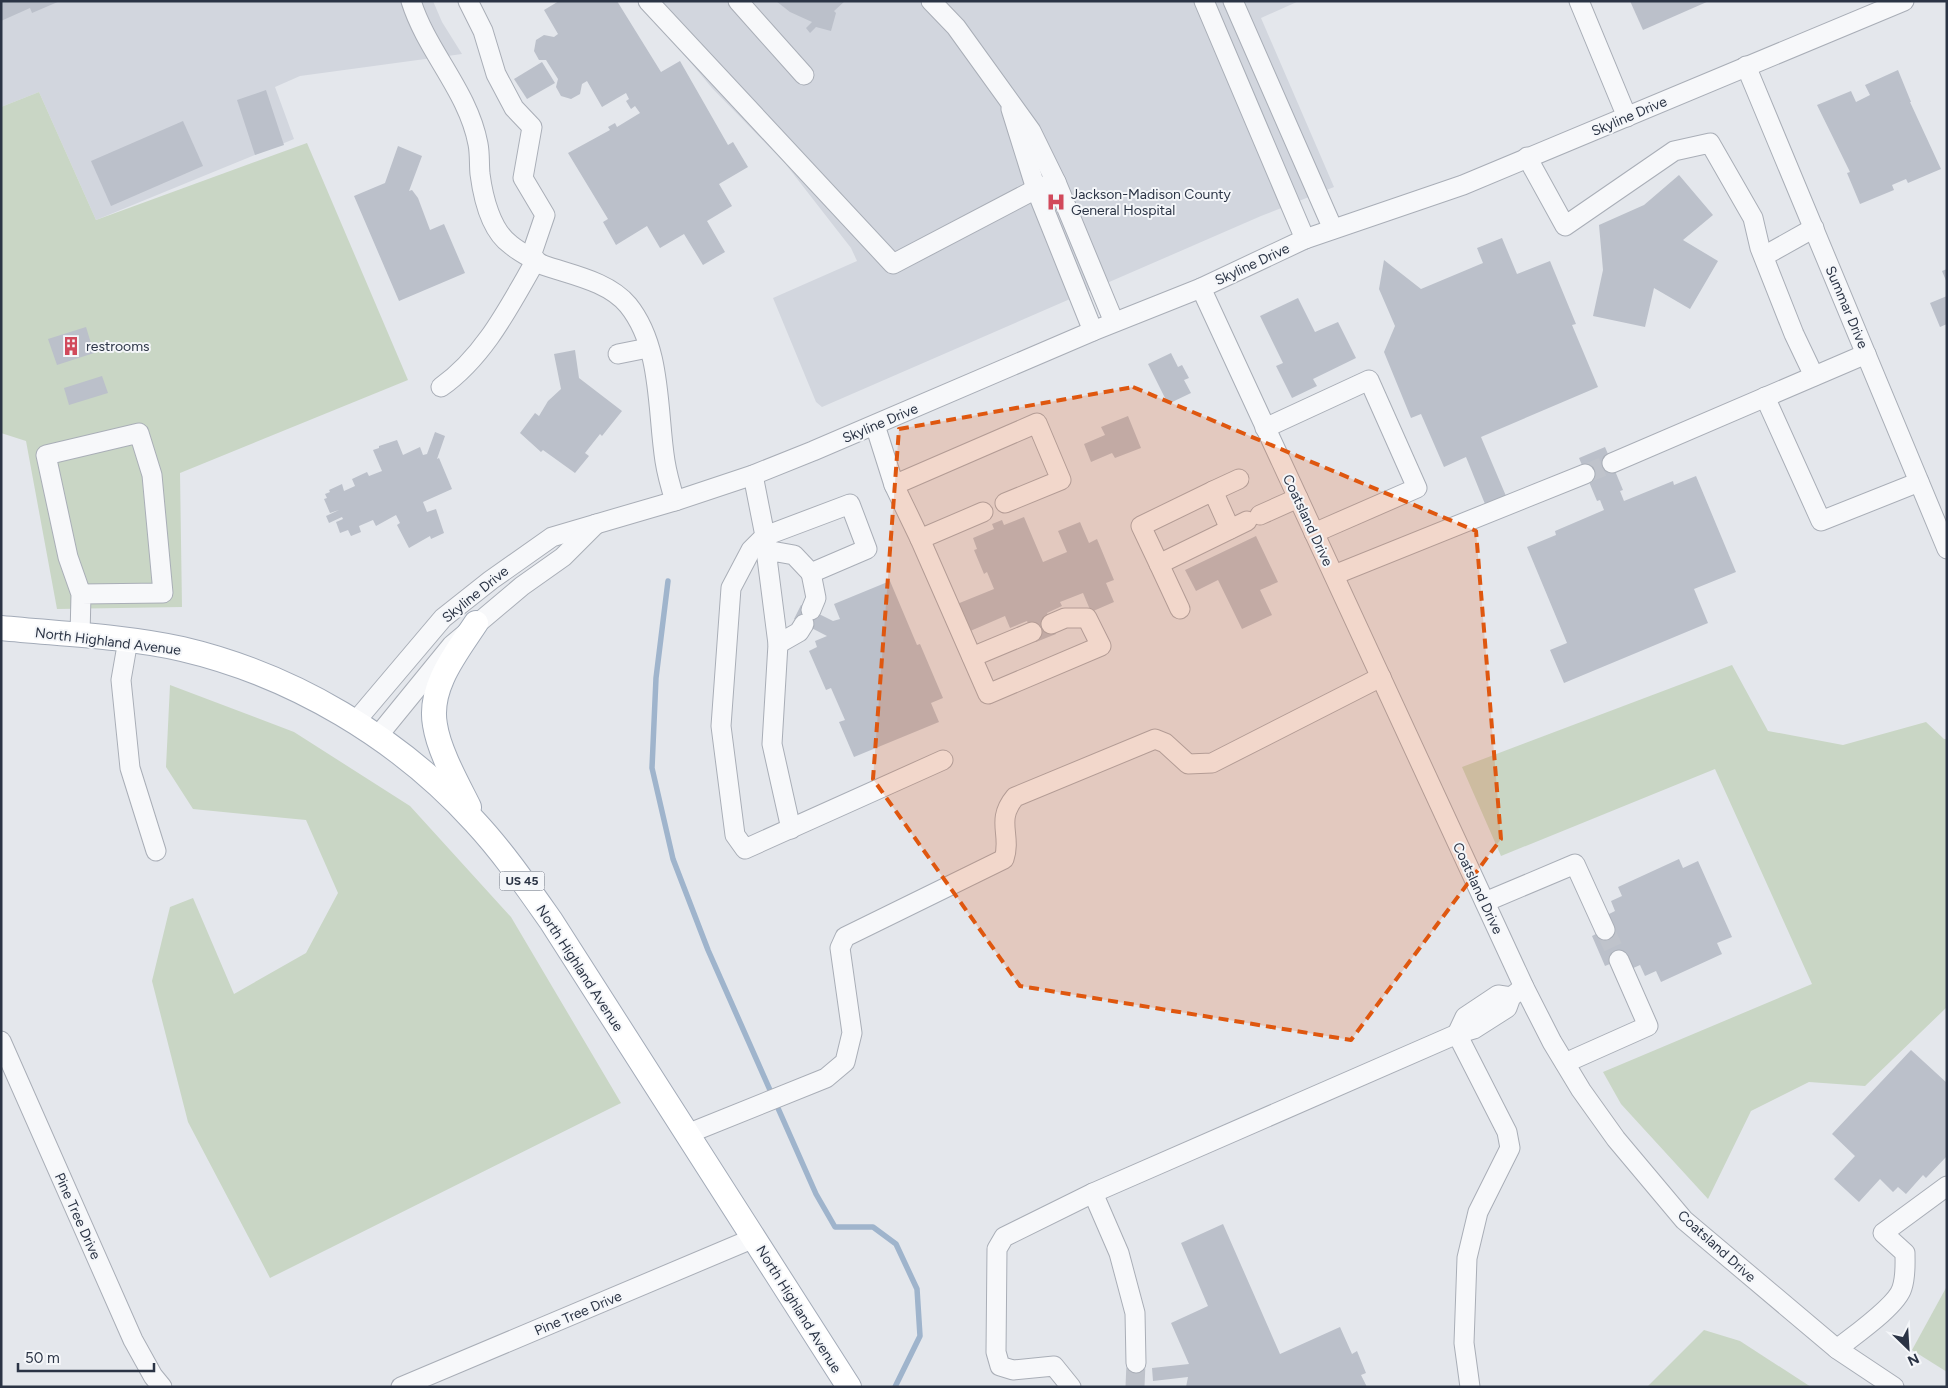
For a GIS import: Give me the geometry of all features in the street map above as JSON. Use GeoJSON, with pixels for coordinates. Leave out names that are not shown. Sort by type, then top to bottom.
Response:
{"type":"FeatureCollection","features":[{"type":"Feature","properties":{"kind":"main road"},"geometry":{"type":"LineString","coordinates":[[476,623],[447,666],[435,701],[434,724],[448,763],[476,822]]}},
{"type":"Feature","properties":{"kind":"main road","name":"North Highland Avenue"},"geometry":{"type":"LineString","coordinates":[[1,628],[128,640],[182,649],[221,660],[274,680],[355,722],[404,755],[431,778],[476,822],[512,866],[551,921],[848,1387]]}},
{"type":"Feature","properties":{"kind":"street"},"geometry":{"type":"LineString","coordinates":[[411,1],[422,29],[459,92],[469,114],[478,145],[480,176],[486,203],[496,226],[510,245],[541,264],[605,287],[628,304],[644,335],[654,364],[665,462],[675,501]]}},
{"type":"Feature","properties":{"kind":"street"},"geometry":{"type":"LineString","coordinates":[[441,386],[458,375],[497,328],[534,258],[545,216],[523,178],[532,127],[514,108],[500,82],[483,31],[468,1]]}},
{"type":"Feature","properties":{"kind":"street"},"geometry":{"type":"LineString","coordinates":[[648,1],[893,264],[1036,189],[1056,182]]}},
{"type":"Feature","properties":{"kind":"street"},"geometry":{"type":"LineString","coordinates":[[738,1],[804,75]]}},
{"type":"Feature","properties":{"kind":"street"},"geometry":{"type":"LineString","coordinates":[[931,1],[956,27],[1031,131],[1056,182],[1114,322]]}},
{"type":"Feature","properties":{"kind":"street"},"geometry":{"type":"LineString","coordinates":[[1204,1],[1305,239]]}},
{"type":"Feature","properties":{"kind":"street"},"geometry":{"type":"LineString","coordinates":[[1233,1],[1333,229]]}},
{"type":"Feature","properties":{"kind":"street"},"geometry":{"type":"LineString","coordinates":[[1579,1],[1627,118]]}},
{"type":"Feature","properties":{"kind":"street","name":"Skyline Drive"},"geometry":{"type":"LineString","coordinates":[[355,722],[444,618],[491,580],[552,537],[675,501],[753,475],[875,425],[1114,322],[1201,288],[1305,239],[1463,185],[1904,1]]}},
{"type":"Feature","properties":{"kind":"street","name":"Summar Drive"},"geometry":{"type":"LineString","coordinates":[[1746,66],[1947,549]]}},
{"type":"Feature","properties":{"kind":"street"},"geometry":{"type":"LineString","coordinates":[[1010,103],[1017,134],[1036,189],[1093,331]]}},
{"type":"Feature","properties":{"kind":"street"},"geometry":{"type":"LineString","coordinates":[[1527,157],[1565,226],[1674,151],[1710,143],[1754,218],[1764,256],[1794,334],[1814,376]]}},
{"type":"Feature","properties":{"kind":"street"},"geometry":{"type":"LineString","coordinates":[[1764,256],[1814,228]]}},
{"type":"Feature","properties":{"kind":"street","name":"Coatsland Drive"},"geometry":{"type":"LineString","coordinates":[[1201,288],[1485,902],[1518,992],[1616,1139],[1684,1220],[1837,1349],[1894,1387]]}},
{"type":"Feature","properties":{"kind":"street"},"geometry":{"type":"LineString","coordinates":[[618,354],[648,348]]}},
{"type":"Feature","properties":{"kind":"street"},"geometry":{"type":"LineString","coordinates":[[1612,463],[1866,354]]}},
{"type":"Feature","properties":{"kind":"street"},"geometry":{"type":"LineString","coordinates":[[1265,428],[1369,380],[1417,488],[1314,533]]}},
{"type":"Feature","properties":{"kind":"street"},"geometry":{"type":"LineString","coordinates":[[1765,397],[1821,521],[1919,482]]}},
{"type":"Feature","properties":{"kind":"street"},"geometry":{"type":"LineString","coordinates":[[894,485],[1037,423],[1061,480],[1005,503]]}},
{"type":"Feature","properties":{"kind":"street"},"geometry":{"type":"LineString","coordinates":[[875,425],[894,485],[920,539],[988,694],[1101,646],[1087,618],[1065,618],[1051,624]]}},
{"type":"Feature","properties":{"kind":"street"},"geometry":{"type":"LineString","coordinates":[[80,636],[81,594],[68,557],[46,455],[139,433],[152,475],[162,593],[81,594]]}},
{"type":"Feature","properties":{"kind":"street"},"geometry":{"type":"LineString","coordinates":[[1334,575],[1586,474]]}},
{"type":"Feature","properties":{"kind":"street"},"geometry":{"type":"LineString","coordinates":[[753,475],[766,543],[778,644],[772,744],[791,829]]}},
{"type":"Feature","properties":{"kind":"street"},"geometry":{"type":"LineString","coordinates":[[1180,609],[1141,526],[1239,479]]}},
{"type":"Feature","properties":{"kind":"street"},"geometry":{"type":"LineString","coordinates":[[1213,492],[1246,522]]}},
{"type":"Feature","properties":{"kind":"street"},"geometry":{"type":"LineString","coordinates":[[1159,564],[1298,498]]}},
{"type":"Feature","properties":{"kind":"street"},"geometry":{"type":"LineString","coordinates":[[811,573],[867,548],[850,504],[751,550],[731,588],[721,726],[735,836],[745,849],[943,760]]}},
{"type":"Feature","properties":{"kind":"street"},"geometry":{"type":"LineString","coordinates":[[920,539],[983,512]]}},
{"type":"Feature","properties":{"kind":"street","name":"Skyline Drive"},"geometry":{"type":"LineString","coordinates":[[377,737],[452,645],[476,623],[563,557],[599,522]]}},
{"type":"Feature","properties":{"kind":"street"},"geometry":{"type":"LineString","coordinates":[[766,543],[794,555],[811,573],[816,598],[800,632],[778,644]]}},
{"type":"Feature","properties":{"kind":"street"},"geometry":{"type":"LineString","coordinates":[[972,657],[1032,632]]}},
{"type":"Feature","properties":{"kind":"street"},"geometry":{"type":"LineString","coordinates":[[128,640],[121,680],[130,768],[156,851]]}},
{"type":"Feature","properties":{"kind":"street"},"geometry":{"type":"LineString","coordinates":[[688,1134],[826,1078],[845,1062],[852,1033],[840,948],[845,937],[1004,859],[1007,850],[1004,828],[1006,808],[1015,797],[1155,739],[1165,742],[1188,764],[1212,763],[1381,677]]}},
{"type":"Feature","properties":{"kind":"street"},"geometry":{"type":"LineString","coordinates":[[1485,902],[1575,864],[1605,930]]}},
{"type":"Feature","properties":{"kind":"street"},"geometry":{"type":"LineString","coordinates":[[1565,1063],[1648,1026],[1619,960]]}},
{"type":"Feature","properties":{"kind":"street"},"geometry":{"type":"LineString","coordinates":[[1072,1387],[1054,1366],[1012,1370],[1000,1366],[996,1352],[997,1249],[1004,1237],[1093,1193],[1456,1034],[1465,1017],[1498,995],[1518,992]]}},
{"type":"Feature","properties":{"kind":"street"},"geometry":{"type":"LineString","coordinates":[[1456,1034],[1507,1132],[1510,1148],[1478,1212],[1467,1258],[1464,1343],[1470,1387]]}},
{"type":"Feature","properties":{"kind":"street","name":"Pine Tree Drive"},"geometry":{"type":"LineString","coordinates":[[1,1041],[133,1340],[153,1376],[162,1387]]}},
{"type":"Feature","properties":{"kind":"street"},"geometry":{"type":"LineString","coordinates":[[1837,1349],[1886,1309],[1902,1290],[1905,1276],[1905,1253],[1882,1233],[1947,1186]]}},
{"type":"Feature","properties":{"kind":"street"},"geometry":{"type":"LineString","coordinates":[[1093,1193],[1119,1253],[1135,1313],[1136,1363]]}},
{"type":"Feature","properties":{"kind":"street","name":"Pine Tree Drive"},"geometry":{"type":"LineString","coordinates":[[401,1387],[754,1238]]}},
{"type":"Feature","properties":{"kind":"highlighted area"},"geometry":{"type":"Polygon","coordinates":[[[1133,387],[1476,531],[1501,839],[1351,1040],[1020,986],[873,779],[899,429],[1133,387]]]}},
{"type":"Feature","properties":{"kind":"shaded area"},"geometry":{"type":"Polygon","coordinates":[[[1,1],[433,1],[442,22],[462,54],[300,76],[275,87],[294,139],[96,220],[39,92],[1,107],[1,1]]]}},
{"type":"Feature","properties":{"kind":"shaded area","name":"Jackson-Madison County General Hospital"},"geometry":{"type":"Polygon","coordinates":[[[639,1],[1299,1],[1261,18],[1334,187],[1261,216],[822,407],[816,402],[773,298],[857,261],[851,248],[784,162],[712,88],[639,1]]]}},
{"type":"Feature","properties":{"kind":"green space"},"geometry":{"type":"Polygon","coordinates":[[[39,92],[96,220],[307,143],[408,380],[180,473],[182,607],[57,609],[26,441],[1,433],[1,107],[39,92]]]}},
{"type":"Feature","properties":{"kind":"green space"},"geometry":{"type":"Polygon","coordinates":[[[1732,665],[1768,731],[1843,745],[1926,722],[1944,739],[1947,739],[1947,1007],[1865,1086],[1809,1082],[1751,1111],[1708,1199],[1621,1104],[1603,1072],[1812,984],[1715,769],[1501,856],[1462,767],[1732,665]]]}},
{"type":"Feature","properties":{"kind":"green space"},"geometry":{"type":"Polygon","coordinates":[[[170,685],[294,732],[410,806],[511,917],[621,1103],[270,1278],[188,1122],[152,981],[170,907],[193,898],[234,994],[306,953],[338,893],[306,820],[193,809],[166,767],[170,685]]]}},
{"type":"Feature","properties":{"kind":"green space"},"geometry":{"type":"Polygon","coordinates":[[[1947,1286],[1947,1372],[1912,1350],[1947,1286]]]}},
{"type":"Feature","properties":{"kind":"green space"},"geometry":{"type":"Polygon","coordinates":[[[1704,1330],[1740,1341],[1811,1387],[1647,1387],[1704,1330]]]}},
{"type":"Feature","properties":{"kind":"building"},"geometry":{"type":"Polygon","coordinates":[[[1,1],[60,1],[32,13],[30,8],[1,21],[1,1]]]}},
{"type":"Feature","properties":{"kind":"building"},"geometry":{"type":"Polygon","coordinates":[[[559,1],[617,1],[661,72],[680,61],[728,145],[733,142],[748,167],[719,184],[732,206],[707,221],[725,252],[703,265],[684,234],[660,248],[647,226],[616,245],[603,222],[608,219],[568,153],[610,130],[608,127],[615,123],[617,127],[640,113],[635,106],[631,109],[626,101],[629,99],[626,93],[602,107],[587,81],[582,84],[580,94],[571,99],[561,96],[556,87],[558,79],[546,60],[539,60],[534,51],[536,40],[544,35],[554,37],[558,34],[544,10],[559,1]]]}},
{"type":"Feature","properties":{"kind":"building"},"geometry":{"type":"Polygon","coordinates":[[[776,1],[845,1],[834,11],[836,13],[831,31],[816,27],[810,33],[806,28],[812,22],[790,12],[776,1]]]}},
{"type":"Feature","properties":{"kind":"building"},"geometry":{"type":"Polygon","coordinates":[[[1630,1],[1709,1],[1643,30],[1630,1]]]}},
{"type":"Feature","properties":{"kind":"building"},"geometry":{"type":"Polygon","coordinates":[[[542,62],[555,83],[527,99],[514,79],[542,62]]]}},
{"type":"Feature","properties":{"kind":"building"},"geometry":{"type":"Polygon","coordinates":[[[1898,70],[1910,102],[1941,169],[1908,183],[1906,179],[1892,185],[1894,190],[1860,204],[1847,173],[1850,172],[1817,105],[1851,91],[1856,102],[1870,95],[1865,85],[1898,70]]]}},
{"type":"Feature","properties":{"kind":"building"},"geometry":{"type":"Polygon","coordinates":[[[266,90],[284,145],[255,155],[237,100],[266,90]]]}},
{"type":"Feature","properties":{"kind":"building"},"geometry":{"type":"Polygon","coordinates":[[[183,121],[203,166],[111,206],[91,161],[183,121]]]}},
{"type":"Feature","properties":{"kind":"building"},"geometry":{"type":"Polygon","coordinates":[[[398,146],[422,156],[409,191],[412,190],[418,198],[430,230],[444,224],[465,273],[399,301],[354,196],[385,183],[398,146]]]}},
{"type":"Feature","properties":{"kind":"building"},"geometry":{"type":"Polygon","coordinates":[[[1679,175],[1713,215],[1683,240],[1718,261],[1690,309],[1654,288],[1645,327],[1593,316],[1603,270],[1599,225],[1644,205],[1679,175]]]}},
{"type":"Feature","properties":{"kind":"building"},"geometry":{"type":"Polygon","coordinates":[[[1502,238],[1517,274],[1550,261],[1576,324],[1572,325],[1598,387],[1481,437],[1506,496],[1485,504],[1466,457],[1444,467],[1421,414],[1411,418],[1384,352],[1395,326],[1379,289],[1384,260],[1421,289],[1483,263],[1477,248],[1502,238]]]}},
{"type":"Feature","properties":{"kind":"building"},"geometry":{"type":"Polygon","coordinates":[[[1947,269],[1947,283],[1942,271],[1947,269]]]}},
{"type":"Feature","properties":{"kind":"building"},"geometry":{"type":"Polygon","coordinates":[[[1947,296],[1947,324],[1940,327],[1930,303],[1947,296]]]}},
{"type":"Feature","properties":{"kind":"building"},"geometry":{"type":"Polygon","coordinates":[[[1298,298],[1315,332],[1338,322],[1356,358],[1313,379],[1317,386],[1292,398],[1276,366],[1283,363],[1260,316],[1298,298]]]}},
{"type":"Feature","properties":{"kind":"building","name":"restrooms"},"geometry":{"type":"Polygon","coordinates":[[[86,327],[94,353],[57,365],[48,339],[86,327]]]}},
{"type":"Feature","properties":{"kind":"building"},"geometry":{"type":"Polygon","coordinates":[[[575,350],[579,378],[622,411],[602,436],[600,434],[585,453],[589,456],[575,473],[543,450],[541,452],[520,433],[535,413],[539,416],[548,401],[561,389],[554,354],[575,350]]]}},
{"type":"Feature","properties":{"kind":"building"},"geometry":{"type":"Polygon","coordinates":[[[1171,353],[1178,367],[1182,365],[1189,378],[1184,380],[1191,393],[1168,404],[1148,364],[1171,353]]]}},
{"type":"Feature","properties":{"kind":"building"},"geometry":{"type":"Polygon","coordinates":[[[102,376],[108,393],[69,405],[64,388],[102,376]]]}},
{"type":"Feature","properties":{"kind":"building"},"geometry":{"type":"Polygon","coordinates":[[[1128,416],[1141,448],[1115,458],[1112,453],[1091,462],[1084,444],[1105,435],[1101,427],[1128,416]]]}},
{"type":"Feature","properties":{"kind":"building"},"geometry":{"type":"Polygon","coordinates":[[[435,432],[445,436],[437,459],[439,458],[452,489],[423,502],[427,512],[436,509],[444,533],[431,539],[430,536],[409,548],[397,525],[400,523],[396,515],[376,526],[373,520],[359,526],[361,532],[351,536],[348,530],[340,533],[336,522],[343,519],[342,517],[329,523],[326,516],[339,510],[330,513],[324,499],[327,498],[325,494],[330,492],[329,490],[342,484],[344,491],[355,486],[352,479],[367,472],[369,476],[382,471],[373,450],[397,440],[403,455],[420,447],[423,455],[427,454],[435,432]]]}},
{"type":"Feature","properties":{"kind":"building"},"geometry":{"type":"Polygon","coordinates":[[[1605,447],[1623,490],[1620,491],[1624,501],[1673,481],[1674,485],[1696,476],[1736,572],[1694,589],[1708,623],[1564,683],[1550,650],[1567,643],[1527,547],[1556,535],[1555,531],[1604,510],[1600,500],[1597,501],[1579,458],[1605,447]]]}},
{"type":"Feature","properties":{"kind":"building"},"geometry":{"type":"Polygon","coordinates":[[[1024,517],[1043,562],[1067,552],[1058,531],[1080,522],[1089,543],[1097,539],[1114,580],[1106,583],[1114,602],[1091,612],[1083,593],[1060,602],[1062,606],[1047,613],[1056,634],[1036,642],[1027,621],[1010,628],[1005,616],[968,632],[957,604],[994,589],[987,572],[984,574],[974,550],[977,549],[973,538],[994,529],[992,524],[1002,520],[1004,525],[1024,517]]]}},
{"type":"Feature","properties":{"kind":"building"},"geometry":{"type":"Polygon","coordinates":[[[1256,536],[1278,582],[1260,590],[1272,615],[1242,629],[1218,580],[1196,591],[1185,570],[1256,536]]]}},
{"type":"Feature","properties":{"kind":"building"},"geometry":{"type":"Polygon","coordinates":[[[890,581],[917,645],[920,644],[943,698],[931,703],[939,722],[854,757],[839,722],[845,720],[831,688],[826,690],[809,651],[817,647],[815,641],[827,636],[794,619],[801,605],[833,621],[840,619],[834,604],[890,581]]]}},
{"type":"Feature","properties":{"kind":"building"},"geometry":{"type":"Polygon","coordinates":[[[1679,859],[1683,868],[1698,861],[1732,937],[1717,943],[1722,954],[1661,982],[1656,971],[1645,976],[1640,965],[1629,970],[1624,958],[1605,966],[1592,936],[1610,927],[1605,916],[1615,911],[1611,901],[1622,896],[1618,887],[1679,859]]]}},
{"type":"Feature","properties":{"kind":"building"},"geometry":{"type":"Polygon","coordinates":[[[1911,1050],[1947,1083],[1947,1156],[1926,1178],[1923,1175],[1906,1194],[1898,1187],[1893,1192],[1880,1179],[1859,1202],[1834,1179],[1855,1156],[1832,1134],[1911,1050]]]}},
{"type":"Feature","properties":{"kind":"building"},"geometry":{"type":"Polygon","coordinates":[[[1223,1224],[1280,1354],[1340,1327],[1352,1354],[1357,1351],[1366,1373],[1361,1375],[1367,1387],[1186,1387],[1188,1377],[1153,1381],[1152,1368],[1189,1364],[1171,1323],[1208,1306],[1181,1243],[1223,1224]]]}},
{"type":"Feature","properties":{"kind":"waterway"},"geometry":{"type":"LineString","coordinates":[[668,581],[656,678],[652,768],[673,859],[708,950],[816,1194],[835,1227],[873,1227],[896,1244],[917,1289],[920,1336],[895,1387]]}},
{"type":"Feature","properties":{"kind":"tunnel"},"geometry":{"type":"LineString","coordinates":[[1585,474],[1612,463]]}},
{"type":"Feature","properties":{"kind":"tunnel"},"geometry":{"type":"LineString","coordinates":[[1605,930],[1619,960]]}},
{"type":"Feature","properties":{"kind":"tunnel"},"geometry":{"type":"LineString","coordinates":[[1135,1387],[1136,1363]]}},
{"type":"Feature","properties":{"kind":"place","name":"Jackson-Madison County General Hospital"},"geometry":{"type":"Point","coordinates":[1056,202]}},
{"type":"Feature","properties":{"kind":"place","name":"restrooms"},"geometry":{"type":"Point","coordinates":[71,346]}}]}
